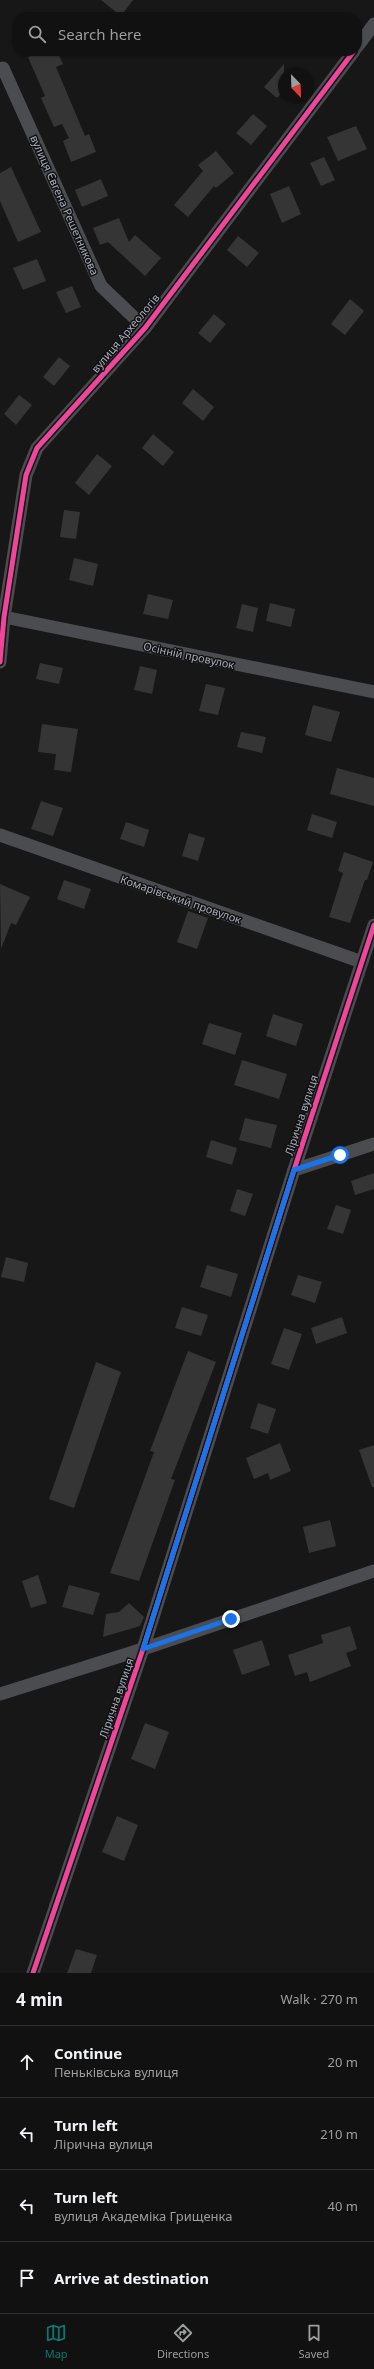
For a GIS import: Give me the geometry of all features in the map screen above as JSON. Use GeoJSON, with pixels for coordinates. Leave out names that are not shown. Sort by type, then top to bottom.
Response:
{"type":"FeatureCollection","features":[{"type":"Feature","properties":{"kind":"street"},"geometry":{"type":"LineString","coordinates":[[362,40],[374,24]]}},
{"type":"Feature","properties":{"kind":"street","name":"вулиця Археологів"},"geometry":{"type":"LineString","coordinates":[[0,662],[4,617],[26,475],[37,448],[145,328],[350,56]]}},
{"type":"Feature","properties":{"kind":"street","name":"вулиця Євгена Решетникова"},"geometry":{"type":"LineString","coordinates":[[3,68],[101,286],[145,328]]}},
{"type":"Feature","properties":{"kind":"street","name":"Осінній провулок"},"geometry":{"type":"LineString","coordinates":[[4,617],[374,692]]}},
{"type":"Feature","properties":{"kind":"street","name":"Комарівський провулок"},"geometry":{"type":"LineString","coordinates":[[0,835],[362,962]]}},
{"type":"Feature","properties":{"kind":"street","name":"Лірична вулиця"},"geometry":{"type":"LineString","coordinates":[[33,1973],[143,1649],[294,1170],[374,925]]}},
{"type":"Feature","properties":{"kind":"street"},"geometry":{"type":"LineString","coordinates":[[294,1170],[374,1144]]}},
{"type":"Feature","properties":{"kind":"street"},"geometry":{"type":"LineString","coordinates":[[0,1694],[143,1649],[374,1571]]}},
{"type":"Feature","properties":{"kind":"building"},"geometry":{"type":"Polygon","coordinates":[[[101,0],[133,0],[124,12],[116,12],[101,0]]]}},
{"type":"Feature","properties":{"kind":"building"},"geometry":{"type":"Polygon","coordinates":[[[59,56],[63,64],[56,67],[85,136],[89,134],[96,152],[71,162],[63,141],[69,138],[62,124],[54,127],[41,98],[45,96],[28,57],[59,56]]]}},
{"type":"Feature","properties":{"kind":"building"},"geometry":{"type":"Polygon","coordinates":[[[278,71],[278,97],[277,98],[264,87],[278,71]]]}},
{"type":"Feature","properties":{"kind":"building"},"geometry":{"type":"Polygon","coordinates":[[[253,114],[267,126],[251,145],[236,133],[253,114]]]}},
{"type":"Feature","properties":{"kind":"building"},"geometry":{"type":"Polygon","coordinates":[[[356,126],[367,149],[338,161],[327,137],[356,126]]]}},
{"type":"Feature","properties":{"kind":"building"},"geometry":{"type":"Polygon","coordinates":[[[216,151],[234,173],[216,188],[214,186],[188,217],[174,205],[203,171],[198,165],[216,151]]]}},
{"type":"Feature","properties":{"kind":"building"},"geometry":{"type":"Polygon","coordinates":[[[324,157],[335,180],[321,186],[310,163],[324,157]]]}},
{"type":"Feature","properties":{"kind":"building"},"geometry":{"type":"Polygon","coordinates":[[[11,167],[41,232],[18,242],[0,201],[0,173],[11,167]]]}},
{"type":"Feature","properties":{"kind":"building"},"geometry":{"type":"Polygon","coordinates":[[[101,179],[108,196],[82,207],[75,190],[101,179]]]}},
{"type":"Feature","properties":{"kind":"building"},"geometry":{"type":"Polygon","coordinates":[[[289,186],[301,214],[282,223],[270,194],[289,186]]]}},
{"type":"Feature","properties":{"kind":"building"},"geometry":{"type":"Polygon","coordinates":[[[119,218],[129,242],[135,235],[161,258],[145,276],[108,242],[100,245],[93,228],[119,218]]]}},
{"type":"Feature","properties":{"kind":"building"},"geometry":{"type":"Polygon","coordinates":[[[238,236],[259,253],[247,267],[227,250],[238,236]]]}},
{"type":"Feature","properties":{"kind":"building"},"geometry":{"type":"Polygon","coordinates":[[[37,259],[46,281],[23,290],[13,268],[37,259]]]}},
{"type":"Feature","properties":{"kind":"building"},"geometry":{"type":"Polygon","coordinates":[[[72,286],[81,307],[66,313],[56,292],[72,286]]]}},
{"type":"Feature","properties":{"kind":"building"},"geometry":{"type":"Polygon","coordinates":[[[350,299],[364,311],[345,335],[331,324],[350,299]]]}},
{"type":"Feature","properties":{"kind":"building"},"geometry":{"type":"Polygon","coordinates":[[[214,314],[226,324],[210,343],[198,333],[214,314]]]}},
{"type":"Feature","properties":{"kind":"building"},"geometry":{"type":"Polygon","coordinates":[[[59,357],[70,366],[54,386],[43,377],[59,357]]]}},
{"type":"Feature","properties":{"kind":"building"},"geometry":{"type":"Polygon","coordinates":[[[193,389],[214,407],[203,421],[182,403],[193,389]]]}},
{"type":"Feature","properties":{"kind":"building"},"geometry":{"type":"Polygon","coordinates":[[[19,395],[32,405],[16,425],[4,414],[19,395]]]}},
{"type":"Feature","properties":{"kind":"building"},"geometry":{"type":"Polygon","coordinates":[[[153,434],[174,452],[163,466],[142,448],[153,434]]]}},
{"type":"Feature","properties":{"kind":"building"},"geometry":{"type":"Polygon","coordinates":[[[97,454],[112,466],[89,495],[75,483],[97,454]]]}},
{"type":"Feature","properties":{"kind":"building"},"geometry":{"type":"Polygon","coordinates":[[[64,510],[80,512],[76,539],[60,537],[64,510]]]}},
{"type":"Feature","properties":{"kind":"building"},"geometry":{"type":"Polygon","coordinates":[[[74,558],[98,564],[93,586],[69,580],[74,558]]]}},
{"type":"Feature","properties":{"kind":"building"},"geometry":{"type":"Polygon","coordinates":[[[148,594],[173,600],[168,619],[143,614],[148,594]]]}},
{"type":"Feature","properties":{"kind":"building"},"geometry":{"type":"Polygon","coordinates":[[[270,603],[295,609],[291,627],[266,621],[270,603]]]}},
{"type":"Feature","properties":{"kind":"building"},"geometry":{"type":"Polygon","coordinates":[[[242,604],[258,608],[253,632],[236,628],[242,604]]]}},
{"type":"Feature","properties":{"kind":"building"},"geometry":{"type":"Polygon","coordinates":[[[40,663],[63,668],[59,684],[36,679],[40,663]]]}},
{"type":"Feature","properties":{"kind":"building"},"geometry":{"type":"Polygon","coordinates":[[[140,666],[157,670],[152,694],[134,690],[140,666]]]}},
{"type":"Feature","properties":{"kind":"building"},"geometry":{"type":"Polygon","coordinates":[[[206,684],[225,688],[218,715],[199,711],[206,684]]]}},
{"type":"Feature","properties":{"kind":"building"},"geometry":{"type":"Polygon","coordinates":[[[313,705],[340,712],[331,742],[305,735],[313,705]]]}},
{"type":"Feature","properties":{"kind":"building"},"geometry":{"type":"Polygon","coordinates":[[[42,724],[78,729],[71,772],[54,770],[56,754],[38,752],[42,724]]]}},
{"type":"Feature","properties":{"kind":"building"},"geometry":{"type":"Polygon","coordinates":[[[241,732],[266,737],[262,753],[237,747],[241,732]]]}},
{"type":"Feature","properties":{"kind":"building"},"geometry":{"type":"Polygon","coordinates":[[[337,768],[374,778],[374,806],[330,794],[337,768]]]}},
{"type":"Feature","properties":{"kind":"building"},"geometry":{"type":"Polygon","coordinates":[[[41,801],[63,808],[53,836],[31,829],[41,801]]]}},
{"type":"Feature","properties":{"kind":"building"},"geometry":{"type":"Polygon","coordinates":[[[312,814],[337,822],[332,838],[307,830],[312,814]]]}},
{"type":"Feature","properties":{"kind":"building"},"geometry":{"type":"Polygon","coordinates":[[[126,822],[149,830],[144,847],[120,839],[126,822]]]}},
{"type":"Feature","properties":{"kind":"building"},"geometry":{"type":"Polygon","coordinates":[[[189,833],[205,838],[198,861],[182,856],[189,833]]]}},
{"type":"Feature","properties":{"kind":"building"},"geometry":{"type":"Polygon","coordinates":[[[344,852],[373,862],[350,923],[329,917],[343,873],[338,871],[344,852]]]}},
{"type":"Feature","properties":{"kind":"building"},"geometry":{"type":"Polygon","coordinates":[[[64,880],[91,889],[84,909],[57,899],[64,880]]]}},
{"type":"Feature","properties":{"kind":"building"},"geometry":{"type":"Polygon","coordinates":[[[0,884],[30,897],[16,925],[11,923],[1,949],[0,884]]]}},
{"type":"Feature","properties":{"kind":"building"},"geometry":{"type":"Polygon","coordinates":[[[188,911],[208,918],[197,949],[177,942],[188,911]]]}},
{"type":"Feature","properties":{"kind":"building"},"geometry":{"type":"Polygon","coordinates":[[[273,1014],[303,1024],[296,1046],[266,1036],[273,1014]]]}},
{"type":"Feature","properties":{"kind":"building"},"geometry":{"type":"Polygon","coordinates":[[[209,1023],[242,1033],[235,1055],[202,1044],[209,1023]]]}},
{"type":"Feature","properties":{"kind":"building"},"geometry":{"type":"Polygon","coordinates":[[[242,1060],[287,1074],[279,1099],[234,1085],[242,1060]]]}},
{"type":"Feature","properties":{"kind":"building"},"geometry":{"type":"Polygon","coordinates":[[[245,1118],[277,1125],[271,1148],[239,1140],[245,1118]]]}},
{"type":"Feature","properties":{"kind":"building"},"geometry":{"type":"Polygon","coordinates":[[[211,1140],[237,1148],[232,1165],[206,1157],[211,1140]]]}},
{"type":"Feature","properties":{"kind":"building"},"geometry":{"type":"Polygon","coordinates":[[[374,1173],[374,1189],[355,1195],[351,1181],[374,1173]]]}},
{"type":"Feature","properties":{"kind":"building"},"geometry":{"type":"Polygon","coordinates":[[[237,1189],[253,1194],[245,1216],[230,1211],[237,1189]]]}},
{"type":"Feature","properties":{"kind":"building"},"geometry":{"type":"Polygon","coordinates":[[[336,1205],[351,1210],[343,1234],[327,1229],[336,1205]]]}},
{"type":"Feature","properties":{"kind":"building"},"geometry":{"type":"Polygon","coordinates":[[[6,1257],[28,1263],[24,1282],[1,1277],[6,1257]]]}},
{"type":"Feature","properties":{"kind":"building"},"geometry":{"type":"Polygon","coordinates":[[[207,1265],[238,1274],[231,1297],[200,1287],[207,1265]]]}},
{"type":"Feature","properties":{"kind":"building"},"geometry":{"type":"Polygon","coordinates":[[[298,1275],[322,1282],[315,1303],[291,1295],[298,1275]]]}},
{"type":"Feature","properties":{"kind":"building"},"geometry":{"type":"Polygon","coordinates":[[[182,1307],[208,1315],[201,1336],[175,1328],[182,1307]]]}},
{"type":"Feature","properties":{"kind":"building"},"geometry":{"type":"Polygon","coordinates":[[[342,1317],[347,1333],[316,1344],[311,1328],[342,1317]]]}},
{"type":"Feature","properties":{"kind":"building"},"geometry":{"type":"Polygon","coordinates":[[[284,1328],[302,1334],[289,1370],[271,1364],[284,1328]]]}},
{"type":"Feature","properties":{"kind":"building"},"geometry":{"type":"Polygon","coordinates":[[[188,1351],[216,1362],[171,1479],[175,1480],[139,1581],[110,1573],[154,1452],[150,1451],[188,1351]]]}},
{"type":"Feature","properties":{"kind":"building"},"geometry":{"type":"Polygon","coordinates":[[[96,1362],[121,1372],[74,1508],[49,1499],[96,1362]]]}},
{"type":"Feature","properties":{"kind":"building"},"geometry":{"type":"Polygon","coordinates":[[[258,1403],[276,1409],[268,1434],[250,1428],[258,1403]]]}},
{"type":"Feature","properties":{"kind":"building"},"geometry":{"type":"Polygon","coordinates":[[[280,1443],[291,1471],[270,1480],[268,1473],[254,1479],[246,1458],[280,1443]]]}},
{"type":"Feature","properties":{"kind":"building"},"geometry":{"type":"Polygon","coordinates":[[[374,1445],[374,1487],[372,1487],[359,1450],[374,1445]]]}},
{"type":"Feature","properties":{"kind":"building"},"geometry":{"type":"Polygon","coordinates":[[[330,1520],[336,1546],[309,1553],[303,1527],[330,1520]]]}},
{"type":"Feature","properties":{"kind":"building"},"geometry":{"type":"Polygon","coordinates":[[[38,1575],[47,1603],[31,1608],[22,1581],[38,1575]]]}},
{"type":"Feature","properties":{"kind":"building"},"geometry":{"type":"Polygon","coordinates":[[[69,1585],[100,1593],[93,1615],[62,1607],[69,1585]]]}},
{"type":"Feature","properties":{"kind":"building"},"geometry":{"type":"Polygon","coordinates":[[[129,1603],[144,1617],[140,1626],[103,1637],[106,1614],[119,1612],[129,1603]]]}},
{"type":"Feature","properties":{"kind":"building"},"geometry":{"type":"Polygon","coordinates":[[[350,1626],[357,1649],[346,1653],[351,1666],[310,1682],[307,1672],[295,1676],[288,1655],[323,1643],[321,1635],[350,1626]]]}},
{"type":"Feature","properties":{"kind":"building"},"geometry":{"type":"Polygon","coordinates":[[[262,1640],[270,1665],[242,1675],[233,1650],[262,1640]]]}},
{"type":"Feature","properties":{"kind":"building"},"geometry":{"type":"Polygon","coordinates":[[[145,1723],[169,1732],[155,1769],[131,1759],[145,1723]]]}},
{"type":"Feature","properties":{"kind":"building"},"geometry":{"type":"Polygon","coordinates":[[[117,1816],[138,1825],[124,1861],[102,1852],[117,1816]]]}},
{"type":"Feature","properties":{"kind":"building"},"geometry":{"type":"Polygon","coordinates":[[[76,1949],[97,1955],[91,1973],[67,1973],[76,1949]]]}},
{"type":"Feature","properties":{"kind":"cycle path"},"geometry":{"type":"LineString","coordinates":[[0,662],[4,617],[26,475],[37,448],[145,328],[350,56]]}},
{"type":"Feature","properties":{"kind":"cycle path"},"geometry":{"type":"LineString","coordinates":[[33,1973],[143,1649],[294,1170],[374,925]]}},
{"type":"Feature","properties":{"kind":"route"},"geometry":{"type":"LineString","coordinates":[[231,1619],[143,1649],[294,1170],[340,1155]]}}]}
